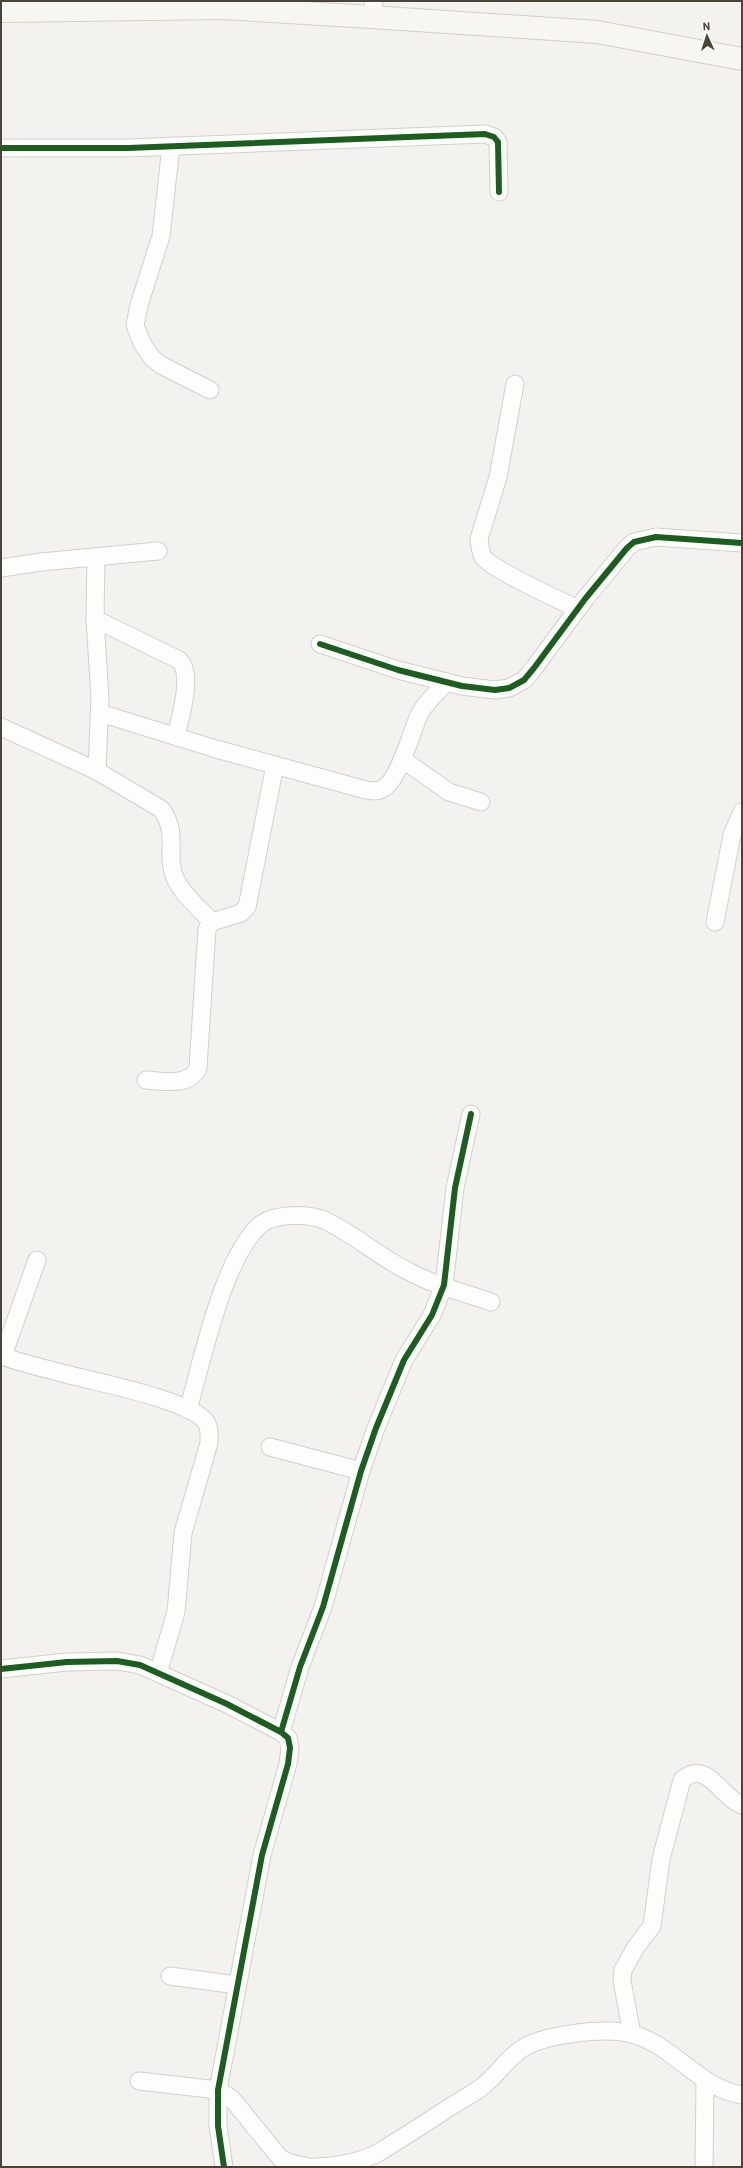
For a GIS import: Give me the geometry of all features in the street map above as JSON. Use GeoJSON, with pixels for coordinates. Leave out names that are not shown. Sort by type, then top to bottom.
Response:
{"type":"FeatureCollection","features":[{"type":"Feature","properties":{"kind":"main road"},"geometry":{"type":"LineString","coordinates":[[1,11],[223,8],[372,9],[597,32],[742,59]]}},
{"type":"Feature","properties":{"kind":"street"},"geometry":{"type":"LineString","coordinates":[[1,148],[171,146],[486,134],[494,137],[498,142],[499,192]]}},
{"type":"Feature","properties":{"kind":"street"},"geometry":{"type":"LineString","coordinates":[[171,146],[161,236],[139,305],[135,325],[142,343],[152,358],[161,365],[210,390]]}},
{"type":"Feature","properties":{"kind":"street"},"geometry":{"type":"LineString","coordinates":[[515,384],[498,477],[479,539],[480,549],[484,558],[504,572],[578,609]]}},
{"type":"Feature","properties":{"kind":"street"},"geometry":{"type":"LineString","coordinates":[[320,644],[398,670],[447,682],[495,690],[510,688],[524,680],[578,609],[627,548],[634,542],[656,537],[717,540],[742,543]]}},
{"type":"Feature","properties":{"kind":"street"},"geometry":{"type":"LineString","coordinates":[[1,568],[41,562],[158,551]]}},
{"type":"Feature","properties":{"kind":"street"},"geometry":{"type":"LineString","coordinates":[[96,557],[95,620],[100,713],[97,771]]}},
{"type":"Feature","properties":{"kind":"street"},"geometry":{"type":"LineString","coordinates":[[95,620],[179,660],[184,665],[186,672],[186,686],[176,737]]}},
{"type":"Feature","properties":{"kind":"street"},"geometry":{"type":"LineString","coordinates":[[100,713],[176,737],[275,765],[366,790],[376,791],[383,788],[390,782],[402,759],[420,714],[447,682]]}},
{"type":"Feature","properties":{"kind":"street"},"geometry":{"type":"LineString","coordinates":[[1,727],[97,771],[161,809],[168,818],[172,832],[172,865],[176,880],[212,922]]}},
{"type":"Feature","properties":{"kind":"street"},"geometry":{"type":"LineString","coordinates":[[402,759],[449,792],[481,802]]}},
{"type":"Feature","properties":{"kind":"street"},"geometry":{"type":"LineString","coordinates":[[146,1080],[176,1082],[188,1079],[194,1075],[198,1068],[208,929],[212,922],[241,913],[247,907],[275,765]]}},
{"type":"Feature","properties":{"kind":"street"},"geometry":{"type":"LineString","coordinates":[[715,922],[732,834],[742,812]]}},
{"type":"Feature","properties":{"kind":"street"},"geometry":{"type":"LineString","coordinates":[[281,1732],[300,1667],[323,1607],[361,1471],[376,1428],[404,1360],[432,1315],[444,1285],[455,1188],[471,1114]]}},
{"type":"Feature","properties":{"kind":"street"},"geometry":{"type":"LineString","coordinates":[[188,1410],[212,1325],[232,1268],[247,1240],[260,1224],[275,1219],[294,1216],[308,1216],[325,1220],[407,1271],[491,1302]]}},
{"type":"Feature","properties":{"kind":"street"},"geometry":{"type":"LineString","coordinates":[[37,1260],[2,1356],[137,1391],[188,1410],[206,1422],[209,1431],[209,1443],[182,1533],[176,1612],[158,1673]]}},
{"type":"Feature","properties":{"kind":"street"},"geometry":{"type":"LineString","coordinates":[[270,1447],[361,1471]]}},
{"type":"Feature","properties":{"kind":"street"},"geometry":{"type":"LineString","coordinates":[[1,1669],[67,1662],[117,1661],[140,1665],[281,1732],[288,1738],[290,1748],[288,1764],[262,1855],[218,2090],[218,2126],[224,2167]]}},
{"type":"Feature","properties":{"kind":"street"},"geometry":{"type":"LineString","coordinates":[[632,2034],[622,1981],[623,1970],[636,1947],[652,1926],[661,1859],[682,1780],[689,1774],[699,1773],[707,1776],[742,1805]]}},
{"type":"Feature","properties":{"kind":"street"},"geometry":{"type":"LineString","coordinates":[[170,1976],[237,1985]]}},
{"type":"Feature","properties":{"kind":"street"},"geometry":{"type":"LineString","coordinates":[[315,2167],[338,2166],[361,2161],[378,2153],[483,2086],[520,2050],[535,2041],[564,2036],[599,2032],[632,2034],[658,2045],[713,2086],[730,2093],[742,2095]]}},
{"type":"Feature","properties":{"kind":"street"},"geometry":{"type":"LineString","coordinates":[[704,2167],[705,2080]]}},
{"type":"Feature","properties":{"kind":"street"},"geometry":{"type":"LineString","coordinates":[[139,2081],[218,2090],[232,2099],[280,2158],[290,2163],[309,2167]]}},
{"type":"Feature","properties":{"kind":"cycle path"},"geometry":{"type":"LineString","coordinates":[[1,148],[128,148],[485,134],[494,137],[498,142],[499,192]]}},
{"type":"Feature","properties":{"kind":"cycle path"},"geometry":{"type":"LineString","coordinates":[[320,644],[398,670],[462,686],[495,690],[509,688],[524,680],[585,599],[627,548],[634,542],[656,537],[742,543]]}},
{"type":"Feature","properties":{"kind":"cycle path"},"geometry":{"type":"LineString","coordinates":[[281,1732],[300,1667],[323,1607],[361,1471],[376,1428],[404,1360],[432,1315],[444,1285],[455,1188],[471,1114]]}},
{"type":"Feature","properties":{"kind":"cycle path"},"geometry":{"type":"LineString","coordinates":[[1,1669],[67,1662],[117,1661],[140,1665],[227,1704],[281,1732],[288,1738],[290,1748],[288,1764],[262,1855],[218,2090],[218,2126],[224,2167]]}}]}
